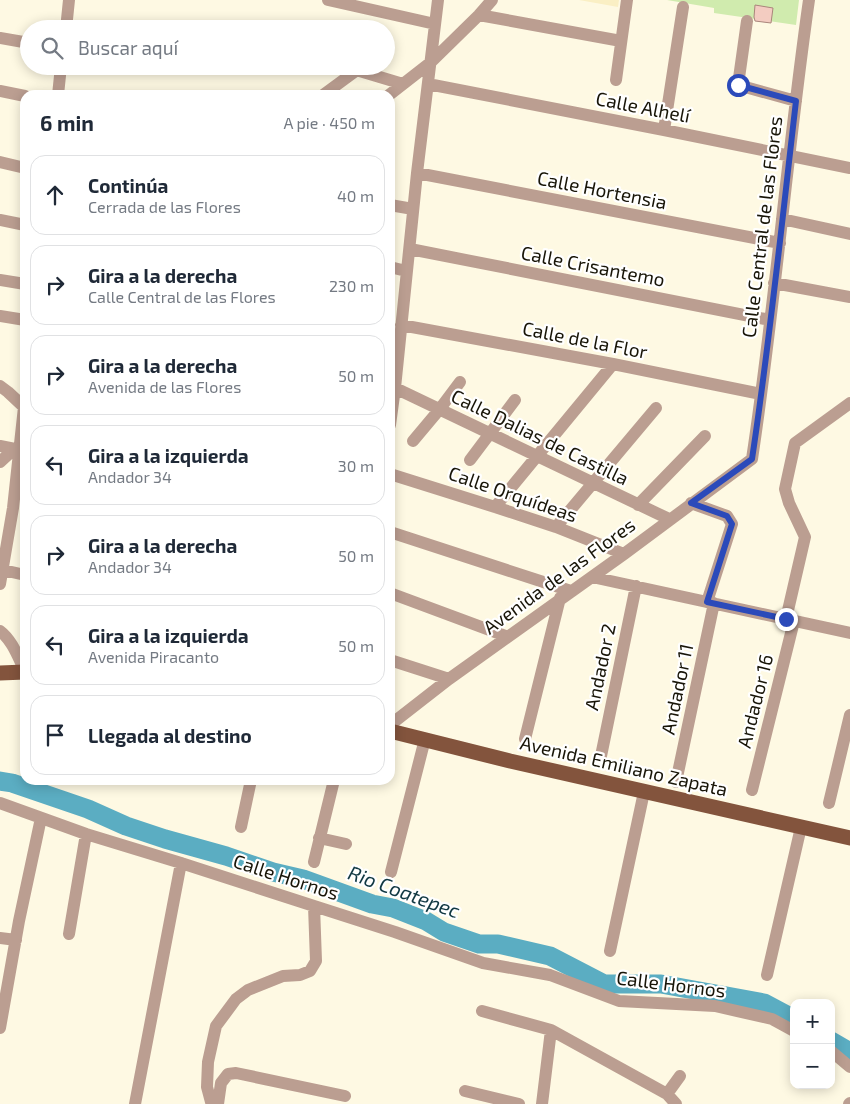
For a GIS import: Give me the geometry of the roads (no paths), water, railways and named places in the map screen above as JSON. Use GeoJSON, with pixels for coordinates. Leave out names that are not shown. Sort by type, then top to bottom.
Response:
{"type":"FeatureCollection","features":[{"type":"Feature","properties":{"kind":"main road"},"geometry":{"type":"LineString","coordinates":[[0,673],[20,671]]}},
{"type":"Feature","properties":{"kind":"main road","name":"Avenida Emiliano Zapata"},"geometry":{"type":"LineString","coordinates":[[395,732],[510,762],[850,838]]}},
{"type":"Feature","properties":{"kind":"street"},"geometry":{"type":"LineString","coordinates":[[67,20],[69,0]]}},
{"type":"Feature","properties":{"kind":"street"},"geometry":{"type":"LineString","coordinates":[[328,0],[435,24]]}},
{"type":"Feature","properties":{"kind":"street"},"geometry":{"type":"LineString","coordinates":[[395,353],[410,249],[438,0]]}},
{"type":"Feature","properties":{"kind":"street"},"geometry":{"type":"LineString","coordinates":[[395,90],[430,64],[492,0]]}},
{"type":"Feature","properties":{"kind":"street"},"geometry":{"type":"LineString","coordinates":[[616,80],[627,0]]}},
{"type":"Feature","properties":{"kind":"street","name":"Calle Central de las Flores"},"geometry":{"type":"LineString","coordinates":[[752,459],[809,0]]}},
{"type":"Feature","properties":{"kind":"street"},"geometry":{"type":"LineString","coordinates":[[664,130],[683,8]]}},
{"type":"Feature","properties":{"kind":"street"},"geometry":{"type":"LineString","coordinates":[[479,15],[621,41]]}},
{"type":"Feature","properties":{"kind":"street"},"geometry":{"type":"LineString","coordinates":[[747,21],[738,85],[796,101]]}},
{"type":"Feature","properties":{"kind":"street"},"geometry":{"type":"LineString","coordinates":[[0,38],[20,41]]}},
{"type":"Feature","properties":{"kind":"street"},"geometry":{"type":"LineString","coordinates":[[59,90],[60,75]]}},
{"type":"Feature","properties":{"kind":"street"},"geometry":{"type":"LineString","coordinates":[[330,90],[350,75]]}},
{"type":"Feature","properties":{"kind":"street"},"geometry":{"type":"LineString","coordinates":[[373,75],[403,84]]}},
{"type":"Feature","properties":{"kind":"street","name":"Calle Alhelí"},"geometry":{"type":"LineString","coordinates":[[428,84],[850,168]]}},
{"type":"Feature","properties":{"kind":"street"},"geometry":{"type":"LineString","coordinates":[[0,91],[20,95]]}},
{"type":"Feature","properties":{"kind":"street"},"geometry":{"type":"LineString","coordinates":[[0,162],[20,167]]}},
{"type":"Feature","properties":{"kind":"street","name":"Calle Hortensia"},"geometry":{"type":"LineString","coordinates":[[418,173],[780,243]]}},
{"type":"Feature","properties":{"kind":"street"},"geometry":{"type":"LineString","coordinates":[[395,206],[414,210]]}},
{"type":"Feature","properties":{"kind":"street"},"geometry":{"type":"LineString","coordinates":[[782,219],[850,234]]}},
{"type":"Feature","properties":{"kind":"street"},"geometry":{"type":"LineString","coordinates":[[0,220],[20,224]]}},
{"type":"Feature","properties":{"kind":"street","name":"Calle Crisantemo"},"geometry":{"type":"LineString","coordinates":[[410,249],[770,320]]}},
{"type":"Feature","properties":{"kind":"street"},"geometry":{"type":"LineString","coordinates":[[395,269],[406,271]]}},
{"type":"Feature","properties":{"kind":"street"},"geometry":{"type":"LineString","coordinates":[[0,280],[20,283]]}},
{"type":"Feature","properties":{"kind":"street"},"geometry":{"type":"LineString","coordinates":[[774,283],[850,298]]}},
{"type":"Feature","properties":{"kind":"street"},"geometry":{"type":"LineString","coordinates":[[0,316],[20,319]]}},
{"type":"Feature","properties":{"kind":"street","name":"Calle de la Flor"},"geometry":{"type":"LineString","coordinates":[[397,330],[614,364],[761,394]]}},
{"type":"Feature","properties":{"kind":"street"},"geometry":{"type":"LineString","coordinates":[[495,507],[614,364]]}},
{"type":"Feature","properties":{"kind":"street"},"geometry":{"type":"LineString","coordinates":[[413,441],[460,382]]}},
{"type":"Feature","properties":{"kind":"street"},"geometry":{"type":"LineString","coordinates":[[0,386],[20,400]]}},
{"type":"Feature","properties":{"kind":"street","name":"Calle Dalias de Castilla"},"geometry":{"type":"LineString","coordinates":[[395,389],[669,519]]}},
{"type":"Feature","properties":{"kind":"street"},"geometry":{"type":"LineString","coordinates":[[470,460],[515,400]]}},
{"type":"Feature","properties":{"kind":"street"},"geometry":{"type":"LineString","coordinates":[[556,527],[656,408]]}},
{"type":"Feature","properties":{"kind":"street","name":"Andador 16"},"geometry":{"type":"LineString","coordinates":[[752,790],[790,620],[806,537],[789,503],[785,489],[795,443],[847,409]]}},
{"type":"Feature","properties":{"kind":"street"},"geometry":{"type":"LineString","coordinates":[[638,505],[705,436]]}},
{"type":"Feature","properties":{"kind":"street"},"geometry":{"type":"LineString","coordinates":[[0,446],[19,450]]}},
{"type":"Feature","properties":{"kind":"street"},"geometry":{"type":"LineString","coordinates":[[0,462],[19,450]]}},
{"type":"Feature","properties":{"kind":"street"},"geometry":{"type":"LineString","coordinates":[[0,584],[2,562],[19,509],[19,450]]}},
{"type":"Feature","properties":{"kind":"street","name":"Avenida de las Flores"},"geometry":{"type":"LineString","coordinates":[[395,720],[752,459]]}},
{"type":"Feature","properties":{"kind":"street","name":"Calle Orquídeas"},"geometry":{"type":"LineString","coordinates":[[395,476],[556,527],[624,554]]}},
{"type":"Feature","properties":{"kind":"street","name":"Andador 11"},"geometry":{"type":"LineString","coordinates":[[676,782],[711,603],[732,524],[727,516],[691,503]]}},
{"type":"Feature","properties":{"kind":"street"},"geometry":{"type":"LineString","coordinates":[[395,534],[571,591]]}},
{"type":"Feature","properties":{"kind":"street"},"geometry":{"type":"LineString","coordinates":[[2,562],[20,572]]}},
{"type":"Feature","properties":{"kind":"street"},"geometry":{"type":"LineString","coordinates":[[592,577],[850,633]]}},
{"type":"Feature","properties":{"kind":"street","name":"Andador 2"},"geometry":{"type":"LineString","coordinates":[[601,756],[636,586]]}},
{"type":"Feature","properties":{"kind":"street"},"geometry":{"type":"LineString","coordinates":[[395,595],[508,637]]}},
{"type":"Feature","properties":{"kind":"street"},"geometry":{"type":"LineString","coordinates":[[525,739],[560,598]]}},
{"type":"Feature","properties":{"kind":"street"},"geometry":{"type":"LineString","coordinates":[[0,631],[9,640],[20,661]]}},
{"type":"Feature","properties":{"kind":"street"},"geometry":{"type":"LineString","coordinates":[[395,662],[449,679]]}},
{"type":"Feature","properties":{"kind":"street"},"geometry":{"type":"LineString","coordinates":[[829,803],[850,715]]}},
{"type":"Feature","properties":{"kind":"street"},"geometry":{"type":"LineString","coordinates":[[391,872],[425,739]]}},
{"type":"Feature","properties":{"kind":"street"},"geometry":{"type":"LineString","coordinates":[[241,827],[250,785]]}},
{"type":"Feature","properties":{"kind":"street"},"geometry":{"type":"LineString","coordinates":[[314,862],[333,785]]}},
{"type":"Feature","properties":{"kind":"street"},"geometry":{"type":"LineString","coordinates":[[610,951],[644,792]]}},
{"type":"Feature","properties":{"kind":"street","name":"Calle Hornos"},"geometry":{"type":"LineString","coordinates":[[0,803],[86,834],[395,932],[483,963],[550,975],[619,1001],[715,1006],[772,1019],[790,1029]]}},
{"type":"Feature","properties":{"kind":"street"},"geometry":{"type":"LineString","coordinates":[[0,1028],[41,818]]}},
{"type":"Feature","properties":{"kind":"street"},"geometry":{"type":"LineString","coordinates":[[767,975],[802,827]]}},
{"type":"Feature","properties":{"kind":"street"},"geometry":{"type":"LineString","coordinates":[[69,934],[86,834]]}},
{"type":"Feature","properties":{"kind":"street"},"geometry":{"type":"LineString","coordinates":[[319,838],[346,844]]}},
{"type":"Feature","properties":{"kind":"street"},"geometry":{"type":"LineString","coordinates":[[135,1104],[181,863]]}},
{"type":"Feature","properties":{"kind":"street"},"geometry":{"type":"LineString","coordinates":[[214,1104],[211,1102],[207,1087],[208,1062],[216,1026],[236,999],[248,990],[284,976],[300,975],[310,971],[316,961],[314,906]]}},
{"type":"Feature","properties":{"kind":"street"},"geometry":{"type":"LineString","coordinates":[[0,938],[16,940]]}},
{"type":"Feature","properties":{"kind":"street"},"geometry":{"type":"LineString","coordinates":[[482,1011],[551,1030],[667,1094],[676,1104]]}},
{"type":"Feature","properties":{"kind":"street"},"geometry":{"type":"LineString","coordinates":[[542,1104],[551,1030]]}},
{"type":"Feature","properties":{"kind":"street"},"geometry":{"type":"LineString","coordinates":[[835,1054],[850,1067]]}},
{"type":"Feature","properties":{"kind":"street"},"geometry":{"type":"LineString","coordinates":[[218,1104],[221,1083],[228,1074],[236,1073],[345,1096]]}},
{"type":"Feature","properties":{"kind":"street"},"geometry":{"type":"LineString","coordinates":[[667,1094],[680,1076]]}},
{"type":"Feature","properties":{"kind":"street"},"geometry":{"type":"LineString","coordinates":[[465,1092],[520,1104]]}},
{"type":"Feature","properties":{"kind":"waterway","name":"Rio Coatepec"},"geometry":{"type":"LineString","coordinates":[[0,781],[12,783],[88,809],[126,826],[165,839],[226,856],[273,872],[303,879],[372,904],[393,908],[426,921],[444,932],[479,944],[498,944],[550,956],[604,984],[661,984],[764,1003],[790,1017]]}},
{"type":"Feature","properties":{"kind":"waterway","name":"Rio Coatepec"},"geometry":{"type":"LineString","coordinates":[[835,1043],[850,1052]]}}]}
